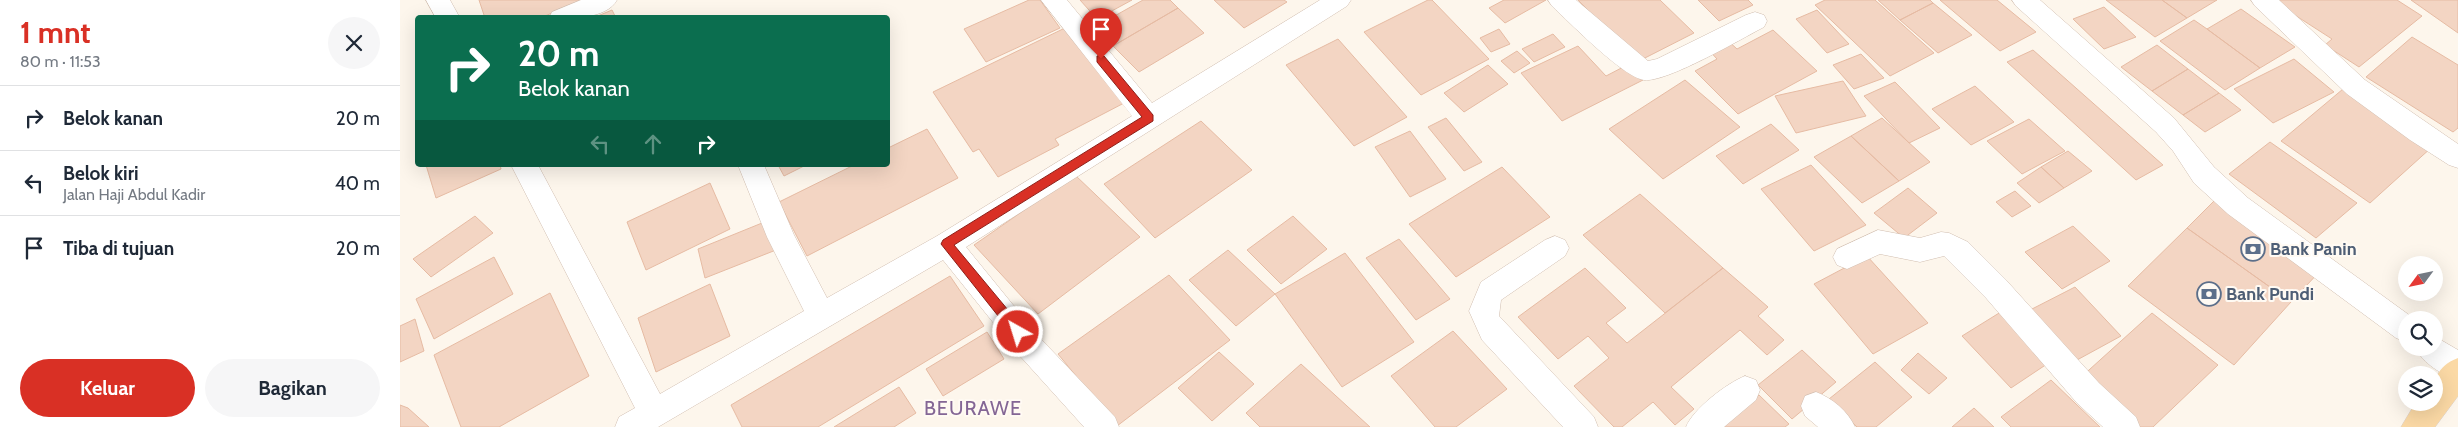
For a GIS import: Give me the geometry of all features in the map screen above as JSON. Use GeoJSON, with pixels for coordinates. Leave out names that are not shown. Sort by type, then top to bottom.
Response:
{"type":"FeatureCollection","features":[{"type":"Feature","properties":{"kind":"main road"},"geometry":{"type":"LineString","coordinates":[[2416,427],[2458,372]]}},
{"type":"Feature","properties":{"kind":"street"},"geometry":{"type":"LineString","coordinates":[[438,0],[446,15]]}},
{"type":"Feature","properties":{"kind":"street"},"geometry":{"type":"LineString","coordinates":[[568,15],[605,0]]}},
{"type":"Feature","properties":{"kind":"street"},"geometry":{"type":"LineString","coordinates":[[1053,0],[1149,118]]}},
{"type":"Feature","properties":{"kind":"street"},"geometry":{"type":"LineString","coordinates":[[525,167],[642,420],[947,244],[1339,0]]}},
{"type":"Feature","properties":{"kind":"street"},"geometry":{"type":"LineString","coordinates":[[1560,0],[1636,66],[1646,71],[1663,67],[1755,21]]}},
{"type":"Feature","properties":{"kind":"street"},"geometry":{"type":"LineString","coordinates":[[2024,0],[2165,125],[2182,144],[2204,175],[2238,206],[2398,323]]}},
{"type":"Feature","properties":{"kind":"street"},"geometry":{"type":"LineString","coordinates":[[2263,0],[2356,86],[2430,140],[2458,157]]}},
{"type":"Feature","properties":{"kind":"street"},"geometry":{"type":"LineString","coordinates":[[752,167],[781,237],[821,316]]}},
{"type":"Feature","properties":{"kind":"street"},"geometry":{"type":"LineString","coordinates":[[1847,257],[1878,242],[1920,250],[1941,244],[1949,245],[1958,250],[1996,289],[2088,393],[2125,427]]}},
{"type":"Feature","properties":{"kind":"street"},"geometry":{"type":"LineString","coordinates":[[947,244],[1030,347],[1104,427]]}},
{"type":"Feature","properties":{"kind":"street"},"geometry":{"type":"LineString","coordinates":[[1555,248],[1491,291],[1485,302],[1483,316],[1492,331],[1583,427]]}},
{"type":"Feature","properties":{"kind":"street"},"geometry":{"type":"LineString","coordinates":[[2442,356],[2458,367]]}},
{"type":"Feature","properties":{"kind":"street"},"geometry":{"type":"LineString","coordinates":[[1701,427],[1744,390]]}},
{"type":"Feature","properties":{"kind":"street"},"geometry":{"type":"LineString","coordinates":[[1816,406],[1840,427]]}},
{"type":"Feature","properties":{"kind":"building"},"geometry":{"type":"Polygon","coordinates":[[[479,0],[584,0],[547,15],[484,15],[479,0]]]}},
{"type":"Feature","properties":{"kind":"building"},"geometry":{"type":"Polygon","coordinates":[[[1029,0],[1040,0],[1060,28],[986,62],[964,29],[1029,0]]]}},
{"type":"Feature","properties":{"kind":"building"},"geometry":{"type":"Polygon","coordinates":[[[1080,0],[1132,0],[1097,19],[1080,0]]]}},
{"type":"Feature","properties":{"kind":"building"},"geometry":{"type":"Polygon","coordinates":[[[1143,0],[1170,0],[1178,8],[1113,46],[1095,27],[1143,0]]]}},
{"type":"Feature","properties":{"kind":"building"},"geometry":{"type":"Polygon","coordinates":[[[1214,0],[1284,0],[1287,2],[1244,28],[1214,0]]]}},
{"type":"Feature","properties":{"kind":"building"},"geometry":{"type":"Polygon","coordinates":[[[1428,0],[1432,0],[1489,59],[1421,95],[1364,32],[1428,0]]]}},
{"type":"Feature","properties":{"kind":"building"},"geometry":{"type":"Polygon","coordinates":[[[1504,0],[1546,0],[1505,23],[1489,8],[1504,0]]]}},
{"type":"Feature","properties":{"kind":"building"},"geometry":{"type":"Polygon","coordinates":[[[1578,0],[1660,0],[1694,33],[1639,61],[1578,0]]]}},
{"type":"Feature","properties":{"kind":"building"},"geometry":{"type":"Polygon","coordinates":[[[1698,0],[1748,0],[1753,5],[1719,21],[1698,0]]]}},
{"type":"Feature","properties":{"kind":"building"},"geometry":{"type":"Polygon","coordinates":[[[1825,0],[1875,0],[1934,53],[1890,76],[1815,5],[1825,0]]]}},
{"type":"Feature","properties":{"kind":"building"},"geometry":{"type":"Polygon","coordinates":[[[1878,0],[1930,0],[1933,3],[1900,20],[1878,0]]]}},
{"type":"Feature","properties":{"kind":"building"},"geometry":{"type":"Polygon","coordinates":[[[1940,0],[1997,0],[2036,32],[2000,51],[1940,0]]]}},
{"type":"Feature","properties":{"kind":"building"},"geometry":{"type":"Polygon","coordinates":[[[2106,0],[2162,0],[2187,18],[2155,37],[2106,0]]]}},
{"type":"Feature","properties":{"kind":"building"},"geometry":{"type":"Polygon","coordinates":[[[2162,0],[2217,0],[2187,18],[2162,0]]]}},
{"type":"Feature","properties":{"kind":"building"},"geometry":{"type":"Polygon","coordinates":[[[2274,0],[2397,0],[2422,16],[2359,67],[2325,45],[2332,39],[2274,0]]]}},
{"type":"Feature","properties":{"kind":"building"},"geometry":{"type":"Polygon","coordinates":[[[2411,0],[2458,0],[2458,33],[2411,0]]]}},
{"type":"Feature","properties":{"kind":"building"},"geometry":{"type":"Polygon","coordinates":[[[1933,3],[1972,35],[1938,53],[1900,20],[1933,3]]]}},
{"type":"Feature","properties":{"kind":"building"},"geometry":{"type":"Polygon","coordinates":[[[2104,7],[2136,37],[2104,49],[2073,19],[2104,7]]]}},
{"type":"Feature","properties":{"kind":"building"},"geometry":{"type":"Polygon","coordinates":[[[1178,8],[1204,33],[1139,72],[1113,46],[1178,8]]]}},
{"type":"Feature","properties":{"kind":"building"},"geometry":{"type":"Polygon","coordinates":[[[2241,9],[2295,47],[2260,68],[2207,29],[2241,9]]]}},
{"type":"Feature","properties":{"kind":"building"},"geometry":{"type":"Polygon","coordinates":[[[612,10],[614,15],[600,15],[612,10]]]}},
{"type":"Feature","properties":{"kind":"building"},"geometry":{"type":"Polygon","coordinates":[[[1817,10],[1849,44],[1827,53],[1796,19],[1817,10]]]}},
{"type":"Feature","properties":{"kind":"building"},"geometry":{"type":"Polygon","coordinates":[[[2194,20],[2260,68],[2225,90],[2160,41],[2194,20]]]}},
{"type":"Feature","properties":{"kind":"building"},"geometry":{"type":"Polygon","coordinates":[[[1067,27],[1126,102],[1055,139],[1059,145],[998,177],[979,149],[973,152],[933,92],[1067,27]]]}},
{"type":"Feature","properties":{"kind":"building"},"geometry":{"type":"Polygon","coordinates":[[[1499,29],[1510,44],[1491,52],[1480,38],[1499,29]]]}},
{"type":"Feature","properties":{"kind":"building"},"geometry":{"type":"Polygon","coordinates":[[[1773,30],[1817,71],[1738,114],[1695,71],[1717,59],[1706,47],[1725,38],[1737,49],[1773,30]]]}},
{"type":"Feature","properties":{"kind":"building"},"geometry":{"type":"Polygon","coordinates":[[[1553,34],[1565,47],[1534,62],[1522,49],[1553,34]]]}},
{"type":"Feature","properties":{"kind":"building"},"geometry":{"type":"Polygon","coordinates":[[[2412,37],[2458,65],[2458,128],[2453,132],[2366,77],[2412,37]]]}},
{"type":"Feature","properties":{"kind":"building"},"geometry":{"type":"Polygon","coordinates":[[[1338,39],[1407,117],[1354,146],[1286,65],[1338,39]]]}},
{"type":"Feature","properties":{"kind":"building"},"geometry":{"type":"Polygon","coordinates":[[[2157,45],[2188,69],[2152,91],[2121,67],[2157,45]]]}},
{"type":"Feature","properties":{"kind":"building"},"geometry":{"type":"Polygon","coordinates":[[[1578,46],[1606,76],[1629,64],[1643,80],[1562,121],[1521,73],[1578,46]]]}},
{"type":"Feature","properties":{"kind":"building"},"geometry":{"type":"Polygon","coordinates":[[[2033,50],[2163,165],[2136,180],[2007,62],[2033,50]]]}},
{"type":"Feature","properties":{"kind":"building"},"geometry":{"type":"Polygon","coordinates":[[[1517,51],[1530,63],[1514,73],[1501,61],[1517,51]]]}},
{"type":"Feature","properties":{"kind":"building"},"geometry":{"type":"Polygon","coordinates":[[[1861,54],[1884,78],[1854,89],[1833,65],[1861,54]]]}},
{"type":"Feature","properties":{"kind":"building"},"geometry":{"type":"Polygon","coordinates":[[[2294,59],[2334,92],[2273,123],[2234,89],[2294,59]]]}},
{"type":"Feature","properties":{"kind":"building"},"geometry":{"type":"Polygon","coordinates":[[[1488,65],[1508,84],[1464,112],[1444,93],[1488,65]]]}},
{"type":"Feature","properties":{"kind":"building"},"geometry":{"type":"Polygon","coordinates":[[[2188,69],[2219,93],[2183,115],[2152,91],[2188,69]]]}},
{"type":"Feature","properties":{"kind":"building"},"geometry":{"type":"Polygon","coordinates":[[[1685,80],[1740,127],[1663,179],[1609,129],[1685,80]]]}},
{"type":"Feature","properties":{"kind":"building"},"geometry":{"type":"Polygon","coordinates":[[[1843,81],[1866,116],[1796,133],[1775,96],[1843,81]]]}},
{"type":"Feature","properties":{"kind":"building"},"geometry":{"type":"Polygon","coordinates":[[[1895,82],[1940,128],[1909,143],[1864,96],[1895,82]]]}},
{"type":"Feature","properties":{"kind":"building"},"geometry":{"type":"Polygon","coordinates":[[[1975,86],[2014,122],[1971,145],[1932,109],[1975,86]]]}},
{"type":"Feature","properties":{"kind":"building"},"geometry":{"type":"Polygon","coordinates":[[[2343,89],[2432,147],[2370,203],[2281,141],[2343,89]]]}},
{"type":"Feature","properties":{"kind":"building"},"geometry":{"type":"Polygon","coordinates":[[[2219,93],[2241,110],[2205,132],[2183,115],[2219,93]]]}},
{"type":"Feature","properties":{"kind":"building"},"geometry":{"type":"Polygon","coordinates":[[[1446,118],[1482,162],[1464,171],[1428,127],[1446,118]]]}},
{"type":"Feature","properties":{"kind":"building"},"geometry":{"type":"Polygon","coordinates":[[[1882,118],[1930,162],[1899,181],[1851,136],[1882,118]]]}},
{"type":"Feature","properties":{"kind":"building"},"geometry":{"type":"Polygon","coordinates":[[[2029,119],[2065,151],[2022,174],[1987,141],[2029,119]]]}},
{"type":"Feature","properties":{"kind":"building"},"geometry":{"type":"Polygon","coordinates":[[[1201,121],[1252,170],[1155,238],[1104,184],[1201,121]]]}},
{"type":"Feature","properties":{"kind":"building"},"geometry":{"type":"Polygon","coordinates":[[[1771,124],[1799,150],[1743,184],[1716,156],[1771,124]]]}},
{"type":"Feature","properties":{"kind":"building"},"geometry":{"type":"Polygon","coordinates":[[[927,129],[958,178],[807,256],[779,202],[850,167],[890,167],[890,147],[927,129]]]}},
{"type":"Feature","properties":{"kind":"building"},"geometry":{"type":"Polygon","coordinates":[[[1410,131],[1446,179],[1410,197],[1375,147],[1410,131]]]}},
{"type":"Feature","properties":{"kind":"building"},"geometry":{"type":"Polygon","coordinates":[[[1851,136],[1899,181],[1862,203],[1814,157],[1851,136]]]}},
{"type":"Feature","properties":{"kind":"building"},"geometry":{"type":"Polygon","coordinates":[[[2270,142],[2357,203],[2316,238],[2229,174],[2270,142]]]}},
{"type":"Feature","properties":{"kind":"building"},"geometry":{"type":"Polygon","coordinates":[[[2068,151],[2092,171],[2064,188],[2041,167],[2068,151]]]}},
{"type":"Feature","properties":{"kind":"building"},"geometry":{"type":"Polygon","coordinates":[[[1811,165],[1866,225],[1814,251],[1761,189],[1811,165]]]}},
{"type":"Feature","properties":{"kind":"building"},"geometry":{"type":"Polygon","coordinates":[[[427,167],[500,167],[501,169],[436,198],[427,167]]]}},
{"type":"Feature","properties":{"kind":"building"},"geometry":{"type":"Polygon","coordinates":[[[779,167],[802,167],[784,176],[779,167]]]}},
{"type":"Feature","properties":{"kind":"building"},"geometry":{"type":"Polygon","coordinates":[[[1502,167],[1550,217],[1456,277],[1409,224],[1502,167]]]}},
{"type":"Feature","properties":{"kind":"building"},"geometry":{"type":"Polygon","coordinates":[[[2041,167],[2064,188],[2039,203],[2017,183],[2041,167]]]}},
{"type":"Feature","properties":{"kind":"building"},"geometry":{"type":"Polygon","coordinates":[[[1075,175],[1140,237],[1038,314],[974,245],[1075,175]]]}},
{"type":"Feature","properties":{"kind":"building"},"geometry":{"type":"Polygon","coordinates":[[[710,183],[730,229],[646,270],[627,222],[710,183]]]}},
{"type":"Feature","properties":{"kind":"building"},"geometry":{"type":"Polygon","coordinates":[[[1908,188],[1937,213],[1904,238],[1874,213],[1908,188]]]}},
{"type":"Feature","properties":{"kind":"building"},"geometry":{"type":"Polygon","coordinates":[[[2015,191],[2031,206],[2012,217],[1996,202],[2015,191]]]}},
{"type":"Feature","properties":{"kind":"building"},"geometry":{"type":"Polygon","coordinates":[[[1640,194],[1723,268],[1665,313],[1583,235],[1640,194]]]}},
{"type":"Feature","properties":{"kind":"building","name":"Bank Panin"},"geometry":{"type":"Polygon","coordinates":[[[2217,198],[2321,270],[2291,302],[2187,228],[2217,198]]]}},
{"type":"Feature","properties":{"kind":"building"},"geometry":{"type":"Polygon","coordinates":[[[475,216],[493,233],[431,277],[413,259],[475,216]]]}},
{"type":"Feature","properties":{"kind":"building"},"geometry":{"type":"Polygon","coordinates":[[[1293,216],[1327,249],[1281,284],[1247,250],[1293,216]]]}},
{"type":"Feature","properties":{"kind":"building"},"geometry":{"type":"Polygon","coordinates":[[[767,221],[776,250],[705,278],[698,249],[767,221]]]}},
{"type":"Feature","properties":{"kind":"building"},"geometry":{"type":"Polygon","coordinates":[[[2073,226],[2110,261],[2062,289],[2025,252],[2073,226]]]}},
{"type":"Feature","properties":{"kind":"building","name":"Bank Pundi"},"geometry":{"type":"Polygon","coordinates":[[[2187,228],[2291,302],[2234,365],[2128,286],[2187,228]]]}},
{"type":"Feature","properties":{"kind":"building"},"geometry":{"type":"Polygon","coordinates":[[[1399,239],[1450,299],[1416,320],[1366,258],[1399,239]]]}},
{"type":"Feature","properties":{"kind":"building"},"geometry":{"type":"Polygon","coordinates":[[[1228,250],[1275,294],[1236,326],[1189,280],[1228,250]]]}},
{"type":"Feature","properties":{"kind":"building"},"geometry":{"type":"Polygon","coordinates":[[[1345,253],[1414,342],[1342,387],[1275,294],[1345,253]]]}},
{"type":"Feature","properties":{"kind":"building"},"geometry":{"type":"Polygon","coordinates":[[[1867,256],[1928,323],[1873,354],[1814,284],[1867,256]]]}},
{"type":"Feature","properties":{"kind":"building"},"geometry":{"type":"Polygon","coordinates":[[[494,257],[513,294],[434,339],[416,299],[494,257]]]}},
{"type":"Feature","properties":{"kind":"building"},"geometry":{"type":"Polygon","coordinates":[[[1585,268],[1626,308],[1606,323],[1627,343],[1723,268],[1768,307],[1758,316],[1784,340],[1767,355],[1740,330],[1671,387],[1694,409],[1675,425],[1653,402],[1622,427],[1614,427],[1574,386],[1609,358],[1588,336],[1558,359],[1518,317],[1585,268]]]}},
{"type":"Feature","properties":{"kind":"building"},"geometry":{"type":"Polygon","coordinates":[[[1169,275],[1230,340],[1117,426],[1058,354],[1169,275]]]}},
{"type":"Feature","properties":{"kind":"building"},"geometry":{"type":"Polygon","coordinates":[[[950,276],[984,326],[818,427],[742,427],[731,405],[950,276]]]}},
{"type":"Feature","properties":{"kind":"building"},"geometry":{"type":"Polygon","coordinates":[[[710,284],[730,336],[656,372],[638,318],[710,284]]]}},
{"type":"Feature","properties":{"kind":"building"},"geometry":{"type":"Polygon","coordinates":[[[2075,287],[2121,336],[2077,360],[2032,309],[2075,287]]]}},
{"type":"Feature","properties":{"kind":"building"},"geometry":{"type":"Polygon","coordinates":[[[550,293],[589,376],[499,427],[461,427],[434,355],[550,293]]]}},
{"type":"Feature","properties":{"kind":"building"},"geometry":{"type":"Polygon","coordinates":[[[2004,310],[2053,360],[2011,388],[1962,336],[2004,310]]]}},
{"type":"Feature","properties":{"kind":"building"},"geometry":{"type":"Polygon","coordinates":[[[2152,313],[2218,365],[2153,427],[2136,427],[2079,379],[2152,313]]]}},
{"type":"Feature","properties":{"kind":"building"},"geometry":{"type":"Polygon","coordinates":[[[415,319],[424,351],[400,362],[400,326],[415,319]]]}},
{"type":"Feature","properties":{"kind":"building"},"geometry":{"type":"Polygon","coordinates":[[[1453,331],[1507,389],[1456,427],[1435,427],[1391,376],[1453,331]]]}},
{"type":"Feature","properties":{"kind":"building"},"geometry":{"type":"Polygon","coordinates":[[[987,332],[1004,359],[943,396],[926,369],[987,332]]]}},
{"type":"Feature","properties":{"kind":"building"},"geometry":{"type":"Polygon","coordinates":[[[1802,350],[1836,382],[1792,419],[1758,385],[1802,350]]]}},
{"type":"Feature","properties":{"kind":"building"},"geometry":{"type":"Polygon","coordinates":[[[1219,352],[1254,384],[1212,421],[1178,388],[1219,352]]]}},
{"type":"Feature","properties":{"kind":"building"},"geometry":{"type":"Polygon","coordinates":[[[1918,353],[1947,378],[1929,394],[1901,370],[1918,353]]]}},
{"type":"Feature","properties":{"kind":"building"},"geometry":{"type":"Polygon","coordinates":[[[1875,362],[1912,397],[1876,427],[1857,427],[1829,399],[1875,362]]]}},
{"type":"Feature","properties":{"kind":"building"},"geometry":{"type":"Polygon","coordinates":[[[1301,364],[1370,427],[1260,427],[1246,413],[1301,364]]]}},
{"type":"Feature","properties":{"kind":"building"},"geometry":{"type":"Polygon","coordinates":[[[2051,380],[2100,427],[2011,427],[2001,417],[2051,380]]]}},
{"type":"Feature","properties":{"kind":"building"},"geometry":{"type":"Polygon","coordinates":[[[899,387],[916,413],[894,427],[834,427],[899,387]]]}},
{"type":"Feature","properties":{"kind":"building"},"geometry":{"type":"Polygon","coordinates":[[[1759,395],[1789,424],[1785,427],[1721,427],[1759,395]]]}},
{"type":"Feature","properties":{"kind":"building"},"geometry":{"type":"Polygon","coordinates":[[[400,405],[408,408],[429,427],[400,427],[400,405]]]}},
{"type":"Feature","properties":{"kind":"building"},"geometry":{"type":"Polygon","coordinates":[[[1974,408],[1994,427],[1952,427],[1974,408]]]}},
{"type":"Feature","properties":{"kind":"place","name":"Bank Panin"},"geometry":{"type":"Point","coordinates":[2253,249]}},
{"type":"Feature","properties":{"kind":"place","name":"Bank Pundi"},"geometry":{"type":"Point","coordinates":[2209,294]}},
{"type":"Feature","properties":{"kind":"district","name":"BEURAWE"},"geometry":{"type":"Point","coordinates":[973,408]}},
{"type":"Feature","properties":{"kind":"route"},"geometry":{"type":"LineString","coordinates":[[1018,332],[947,244],[1149,118],[1101,59]]}}]}
